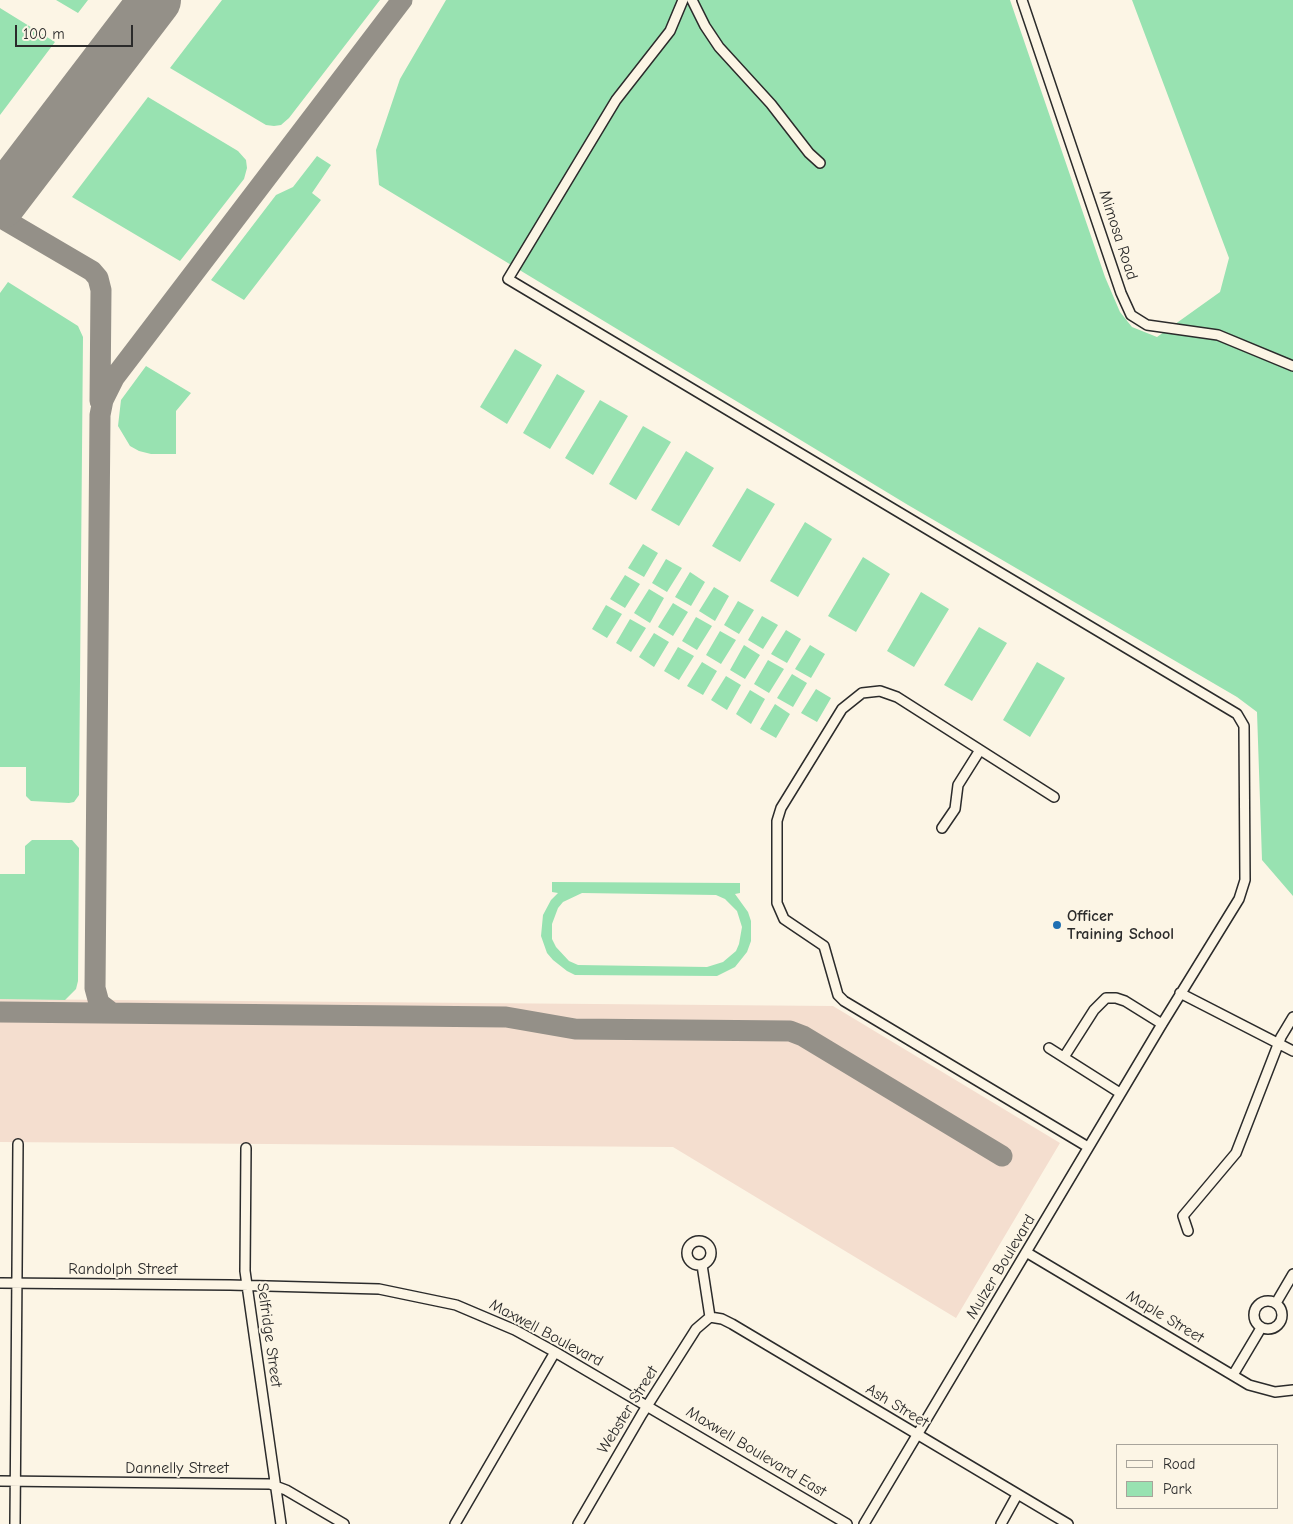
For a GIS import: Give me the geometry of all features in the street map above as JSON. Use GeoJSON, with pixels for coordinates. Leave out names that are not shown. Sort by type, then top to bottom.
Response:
{"type":"FeatureCollection","features":[{"type":"Feature","properties":{"kind":"street","name":"Mulzer Boulevard"},"geometry":{"type":"LineString","coordinates":[[683,0],[670,32],[616,100],[508,279],[1241,718],[1244,726],[1244,887],[1236,906],[1180,993],[864,1524]]}},
{"type":"Feature","properties":{"kind":"street"},"geometry":{"type":"LineString","coordinates":[[692,0],[705,26],[719,47],[772,104],[809,153],[820,162]]}},
{"type":"Feature","properties":{"kind":"street","name":"Mimosa Road"},"geometry":{"type":"LineString","coordinates":[[1022,0],[1121,293],[1131,315],[1147,325],[1218,335],[1293,366]]}},
{"type":"Feature","properties":{"kind":"street"},"geometry":{"type":"LineString","coordinates":[[1054,797],[888,693],[871,691],[854,697],[842,709],[778,814],[778,909],[788,923],[824,946],[838,995],[844,1001],[1088,1147]]}},
{"type":"Feature","properties":{"kind":"street"},"geometry":{"type":"LineString","coordinates":[[942,828],[955,809],[958,786],[980,750]]}},
{"type":"Feature","properties":{"kind":"street"},"geometry":{"type":"LineString","coordinates":[[1180,993],[1293,1051]]}},
{"type":"Feature","properties":{"kind":"street"},"geometry":{"type":"LineString","coordinates":[[1064,1057],[1094,1010],[1106,998],[1125,1000],[1162,1024]]}},
{"type":"Feature","properties":{"kind":"street"},"geometry":{"type":"LineString","coordinates":[[1188,1231],[1183,1216],[1236,1153],[1278,1044],[1293,1017]]}},
{"type":"Feature","properties":{"kind":"street"},"geometry":{"type":"LineString","coordinates":[[1049,1048],[1120,1093]]}},
{"type":"Feature","properties":{"kind":"street"},"geometry":{"type":"LineString","coordinates":[[15,1524],[18,1144]]}},
{"type":"Feature","properties":{"kind":"street","name":"Selfridge Street"},"geometry":{"type":"LineString","coordinates":[[246,1148],[244,1244],[246,1286],[281,1524]]}},
{"type":"Feature","properties":{"kind":"street","name":"Maple Street"},"geometry":{"type":"LineString","coordinates":[[1026,1252],[1249,1385],[1266,1391],[1293,1390]]}},
{"type":"Feature","properties":{"kind":"street"},"geometry":{"type":"LineString","coordinates":[[702,1265],[710,1317]]}},
{"type":"Feature","properties":{"kind":"street"},"geometry":{"type":"LineString","coordinates":[[1276,1303],[1293,1274]]}},
{"type":"Feature","properties":{"kind":"street","name":"Randolph Street"},"geometry":{"type":"LineString","coordinates":[[0,1283],[246,1286]]}},
{"type":"Feature","properties":{"kind":"street","name":"Maxwell Boulevard"},"geometry":{"type":"LineString","coordinates":[[246,1286],[380,1290],[424,1297],[456,1305],[490,1319],[555,1352],[648,1406]]}},
{"type":"Feature","properties":{"kind":"street"},"geometry":{"type":"LineString","coordinates":[[1264,1301],[1276,1303],[1282,1312],[1279,1324],[1271,1329],[1261,1328],[1254,1318],[1255,1308],[1264,1301]]}},
{"type":"Feature","properties":{"kind":"street","name":"Ash Street"},"geometry":{"type":"LineString","coordinates":[[710,1317],[722,1319],[732,1324],[917,1436],[1068,1524]]}},
{"type":"Feature","properties":{"kind":"street","name":"Webster Street"},"geometry":{"type":"LineString","coordinates":[[578,1524],[696,1329],[710,1317]]}},
{"type":"Feature","properties":{"kind":"street"},"geometry":{"type":"LineString","coordinates":[[1233,1375],[1261,1328]]}},
{"type":"Feature","properties":{"kind":"street"},"geometry":{"type":"LineString","coordinates":[[455,1524],[555,1352]]}},
{"type":"Feature","properties":{"kind":"street","name":"Maxwell Boulevard East"},"geometry":{"type":"LineString","coordinates":[[648,1406],[847,1524]]}},
{"type":"Feature","properties":{"kind":"street","name":"Dannelly Street"},"geometry":{"type":"LineString","coordinates":[[0,1481],[259,1483],[286,1490],[344,1524]]}},
{"type":"Feature","properties":{"kind":"street"},"geometry":{"type":"LineString","coordinates":[[1001,1524],[1018,1495]]}},
{"type":"Feature","properties":{"kind":"shaded area"},"geometry":{"type":"Polygon","coordinates":[[[0,999],[833,1006],[1060,1143],[956,1318],[673,1147],[0,1142],[0,999]]]}},
{"type":"Feature","properties":{"kind":"green space"},"geometry":{"type":"Polygon","coordinates":[[[56,0],[88,0],[78,13],[56,0]]]}},
{"type":"Feature","properties":{"kind":"green space"},"geometry":{"type":"Polygon","coordinates":[[[222,0],[380,0],[289,118],[281,125],[274,126],[266,125],[170,68],[222,0]]]}},
{"type":"Feature","properties":{"kind":"green space"},"geometry":{"type":"Polygon","coordinates":[[[446,0],[1010,0],[1105,277],[1120,312],[1132,327],[1157,337],[1220,292],[1229,258],[1132,0],[1293,0],[1293,896],[1262,860],[1257,712],[1237,697],[908,505],[379,185],[376,150],[400,79],[446,0]]]}},
{"type":"Feature","properties":{"kind":"green space"},"geometry":{"type":"Polygon","coordinates":[[[0,8],[55,42],[0,115],[0,8]]]}},
{"type":"Feature","properties":{"kind":"green space"},"geometry":{"type":"Polygon","coordinates":[[[148,97],[238,151],[246,160],[247,168],[244,179],[180,261],[72,197],[148,97]]]}},
{"type":"Feature","properties":{"kind":"green space"},"geometry":{"type":"Polygon","coordinates":[[[317,156],[331,165],[312,193],[321,200],[244,300],[211,280],[276,195],[293,187],[317,156]]]}},
{"type":"Feature","properties":{"kind":"green space"},"geometry":{"type":"Polygon","coordinates":[[[8,282],[78,326],[83,337],[79,795],[74,802],[69,803],[31,801],[26,796],[26,767],[0,767],[0,293],[8,282]]]}},
{"type":"Feature","properties":{"kind":"green space"},"geometry":{"type":"Polygon","coordinates":[[[515,349],[542,365],[507,424],[480,407],[515,349]]]}},
{"type":"Feature","properties":{"kind":"green space"},"geometry":{"type":"Polygon","coordinates":[[[146,366],[191,393],[176,411],[176,454],[151,454],[139,451],[130,446],[118,426],[121,400],[146,366]]]}},
{"type":"Feature","properties":{"kind":"green space"},"geometry":{"type":"Polygon","coordinates":[[[557,374],[585,391],[550,449],[523,433],[557,374]]]}},
{"type":"Feature","properties":{"kind":"green space"},"geometry":{"type":"Polygon","coordinates":[[[600,400],[628,416],[593,475],[565,458],[600,400]]]}},
{"type":"Feature","properties":{"kind":"green space"},"geometry":{"type":"Polygon","coordinates":[[[643,426],[671,442],[636,500],[609,484],[643,426]]]}},
{"type":"Feature","properties":{"kind":"green space"},"geometry":{"type":"Polygon","coordinates":[[[686,451],[714,468],[679,526],[651,510],[686,451]]]}},
{"type":"Feature","properties":{"kind":"green space"},"geometry":{"type":"Polygon","coordinates":[[[747,488],[775,504],[740,562],[712,546],[747,488]]]}},
{"type":"Feature","properties":{"kind":"green space"},"geometry":{"type":"Polygon","coordinates":[[[805,522],[832,539],[798,597],[770,581],[805,522]]]}},
{"type":"Feature","properties":{"kind":"green space"},"geometry":{"type":"Polygon","coordinates":[[[643,544],[658,553],[644,577],[628,568],[643,544]]]}},
{"type":"Feature","properties":{"kind":"green space"},"geometry":{"type":"Polygon","coordinates":[[[863,557],[890,574],[856,632],[828,616],[863,557]]]}},
{"type":"Feature","properties":{"kind":"green space"},"geometry":{"type":"Polygon","coordinates":[[[666,559],[682,568],[667,592],[652,583],[666,559]]]}},
{"type":"Feature","properties":{"kind":"green space"},"geometry":{"type":"Polygon","coordinates":[[[690,572],[705,582],[691,606],[675,597],[690,572]]]}},
{"type":"Feature","properties":{"kind":"green space"},"geometry":{"type":"Polygon","coordinates":[[[625,575],[640,584],[625,608],[610,599],[625,575]]]}},
{"type":"Feature","properties":{"kind":"green space"},"geometry":{"type":"Polygon","coordinates":[[[714,587],[729,596],[715,621],[699,611],[714,587]]]}},
{"type":"Feature","properties":{"kind":"green space"},"geometry":{"type":"Polygon","coordinates":[[[649,589],[664,598],[650,623],[634,613],[649,589]]]}},
{"type":"Feature","properties":{"kind":"green space"},"geometry":{"type":"Polygon","coordinates":[[[921,592],[949,609],[914,667],[887,651],[921,592]]]}},
{"type":"Feature","properties":{"kind":"green space"},"geometry":{"type":"Polygon","coordinates":[[[738,601],[754,610],[739,634],[724,625],[738,601]]]}},
{"type":"Feature","properties":{"kind":"green space"},"geometry":{"type":"Polygon","coordinates":[[[673,603],[688,612],[673,636],[658,627],[673,603]]]}},
{"type":"Feature","properties":{"kind":"green space"},"geometry":{"type":"Polygon","coordinates":[[[606,605],[622,614],[607,638],[592,629],[606,605]]]}},
{"type":"Feature","properties":{"kind":"green space"},"geometry":{"type":"Polygon","coordinates":[[[762,616],[778,625],[763,649],[748,640],[762,616]]]}},
{"type":"Feature","properties":{"kind":"green space"},"geometry":{"type":"Polygon","coordinates":[[[696,617],[712,626],[697,650],[682,641],[696,617]]]}},
{"type":"Feature","properties":{"kind":"green space"},"geometry":{"type":"Polygon","coordinates":[[[630,619],[646,628],[631,652],[616,643],[630,619]]]}},
{"type":"Feature","properties":{"kind":"green space"},"geometry":{"type":"Polygon","coordinates":[[[979,627],[1007,643],[972,701],[944,685],[979,627]]]}},
{"type":"Feature","properties":{"kind":"green space"},"geometry":{"type":"Polygon","coordinates":[[[786,630],[801,639],[787,663],[771,654],[786,630]]]}},
{"type":"Feature","properties":{"kind":"green space"},"geometry":{"type":"Polygon","coordinates":[[[720,631],[736,640],[721,664],[706,655],[720,631]]]}},
{"type":"Feature","properties":{"kind":"green space"},"geometry":{"type":"Polygon","coordinates":[[[654,633],[669,642],[654,667],[639,657],[654,633]]]}},
{"type":"Feature","properties":{"kind":"green space"},"geometry":{"type":"Polygon","coordinates":[[[744,645],[760,655],[745,679],[730,670],[744,645]]]}},
{"type":"Feature","properties":{"kind":"green space"},"geometry":{"type":"Polygon","coordinates":[[[810,645],[825,654],[811,678],[795,669],[810,645]]]}},
{"type":"Feature","properties":{"kind":"green space"},"geometry":{"type":"Polygon","coordinates":[[[678,647],[694,656],[679,680],[664,671],[678,647]]]}},
{"type":"Feature","properties":{"kind":"green space"},"geometry":{"type":"Polygon","coordinates":[[[768,660],[784,669],[769,693],[754,684],[768,660]]]}},
{"type":"Feature","properties":{"kind":"green space"},"geometry":{"type":"Polygon","coordinates":[[[702,662],[717,671],[703,695],[687,686],[702,662]]]}},
{"type":"Feature","properties":{"kind":"green space"},"geometry":{"type":"Polygon","coordinates":[[[1037,662],[1065,678],[1030,737],[1003,720],[1037,662]]]}},
{"type":"Feature","properties":{"kind":"green space"},"geometry":{"type":"Polygon","coordinates":[[[792,674],[807,683],[793,707],[777,698],[792,674]]]}},
{"type":"Feature","properties":{"kind":"green space"},"geometry":{"type":"Polygon","coordinates":[[[726,676],[741,685],[727,710],[711,700],[726,676]]]}},
{"type":"Feature","properties":{"kind":"green space"},"geometry":{"type":"Polygon","coordinates":[[[816,689],[831,698],[817,722],[801,713],[816,689]]]}},
{"type":"Feature","properties":{"kind":"green space"},"geometry":{"type":"Polygon","coordinates":[[[750,690],[765,699],[751,724],[736,714],[750,690]]]}},
{"type":"Feature","properties":{"kind":"green space"},"geometry":{"type":"Polygon","coordinates":[[[775,704],[790,714],[776,738],[760,729],[775,704]]]}},
{"type":"Feature","properties":{"kind":"green space"},"geometry":{"type":"Polygon","coordinates":[[[32,840],[72,840],[79,848],[78,981],[76,989],[65,1000],[0,999],[0,874],[25,874],[25,846],[32,840]]]}},
{"type":"Feature","properties":{"kind":"green space"},"geometry":{"type":"Polygon","coordinates":[[[552,882],[740,883],[740,893],[735,894],[748,912],[751,921],[751,941],[747,952],[735,967],[717,976],[575,975],[553,960],[547,953],[541,936],[543,915],[551,900],[558,893],[552,892],[552,882]],[[582,893],[563,902],[558,908],[552,924],[552,939],[556,947],[569,961],[578,965],[707,967],[723,962],[736,951],[742,927],[737,911],[725,899],[716,895],[582,893]]]}},
{"type":"Feature","properties":{"kind":"taxiway"},"geometry":{"type":"LineString","coordinates":[[112,1013],[99,1003],[95,988],[100,415],[103,400],[114,378],[402,0]]}},
{"type":"Feature","properties":{"kind":"taxiway"},"geometry":{"type":"LineString","coordinates":[[0,217],[92,271],[98,278],[101,290],[100,401]]}},
{"type":"Feature","properties":{"kind":"taxiway"},"geometry":{"type":"LineString","coordinates":[[0,1012],[506,1017],[575,1029],[790,1031],[803,1036],[1002,1156]]}},
{"type":"Feature","properties":{"kind":"runway"},"geometry":{"type":"LineString","coordinates":[[0,203],[155,0]]}},
{"type":"Feature","properties":{"kind":"place","name":"Officer Training School"},"geometry":{"type":"Point","coordinates":[1057,925]}}]}
